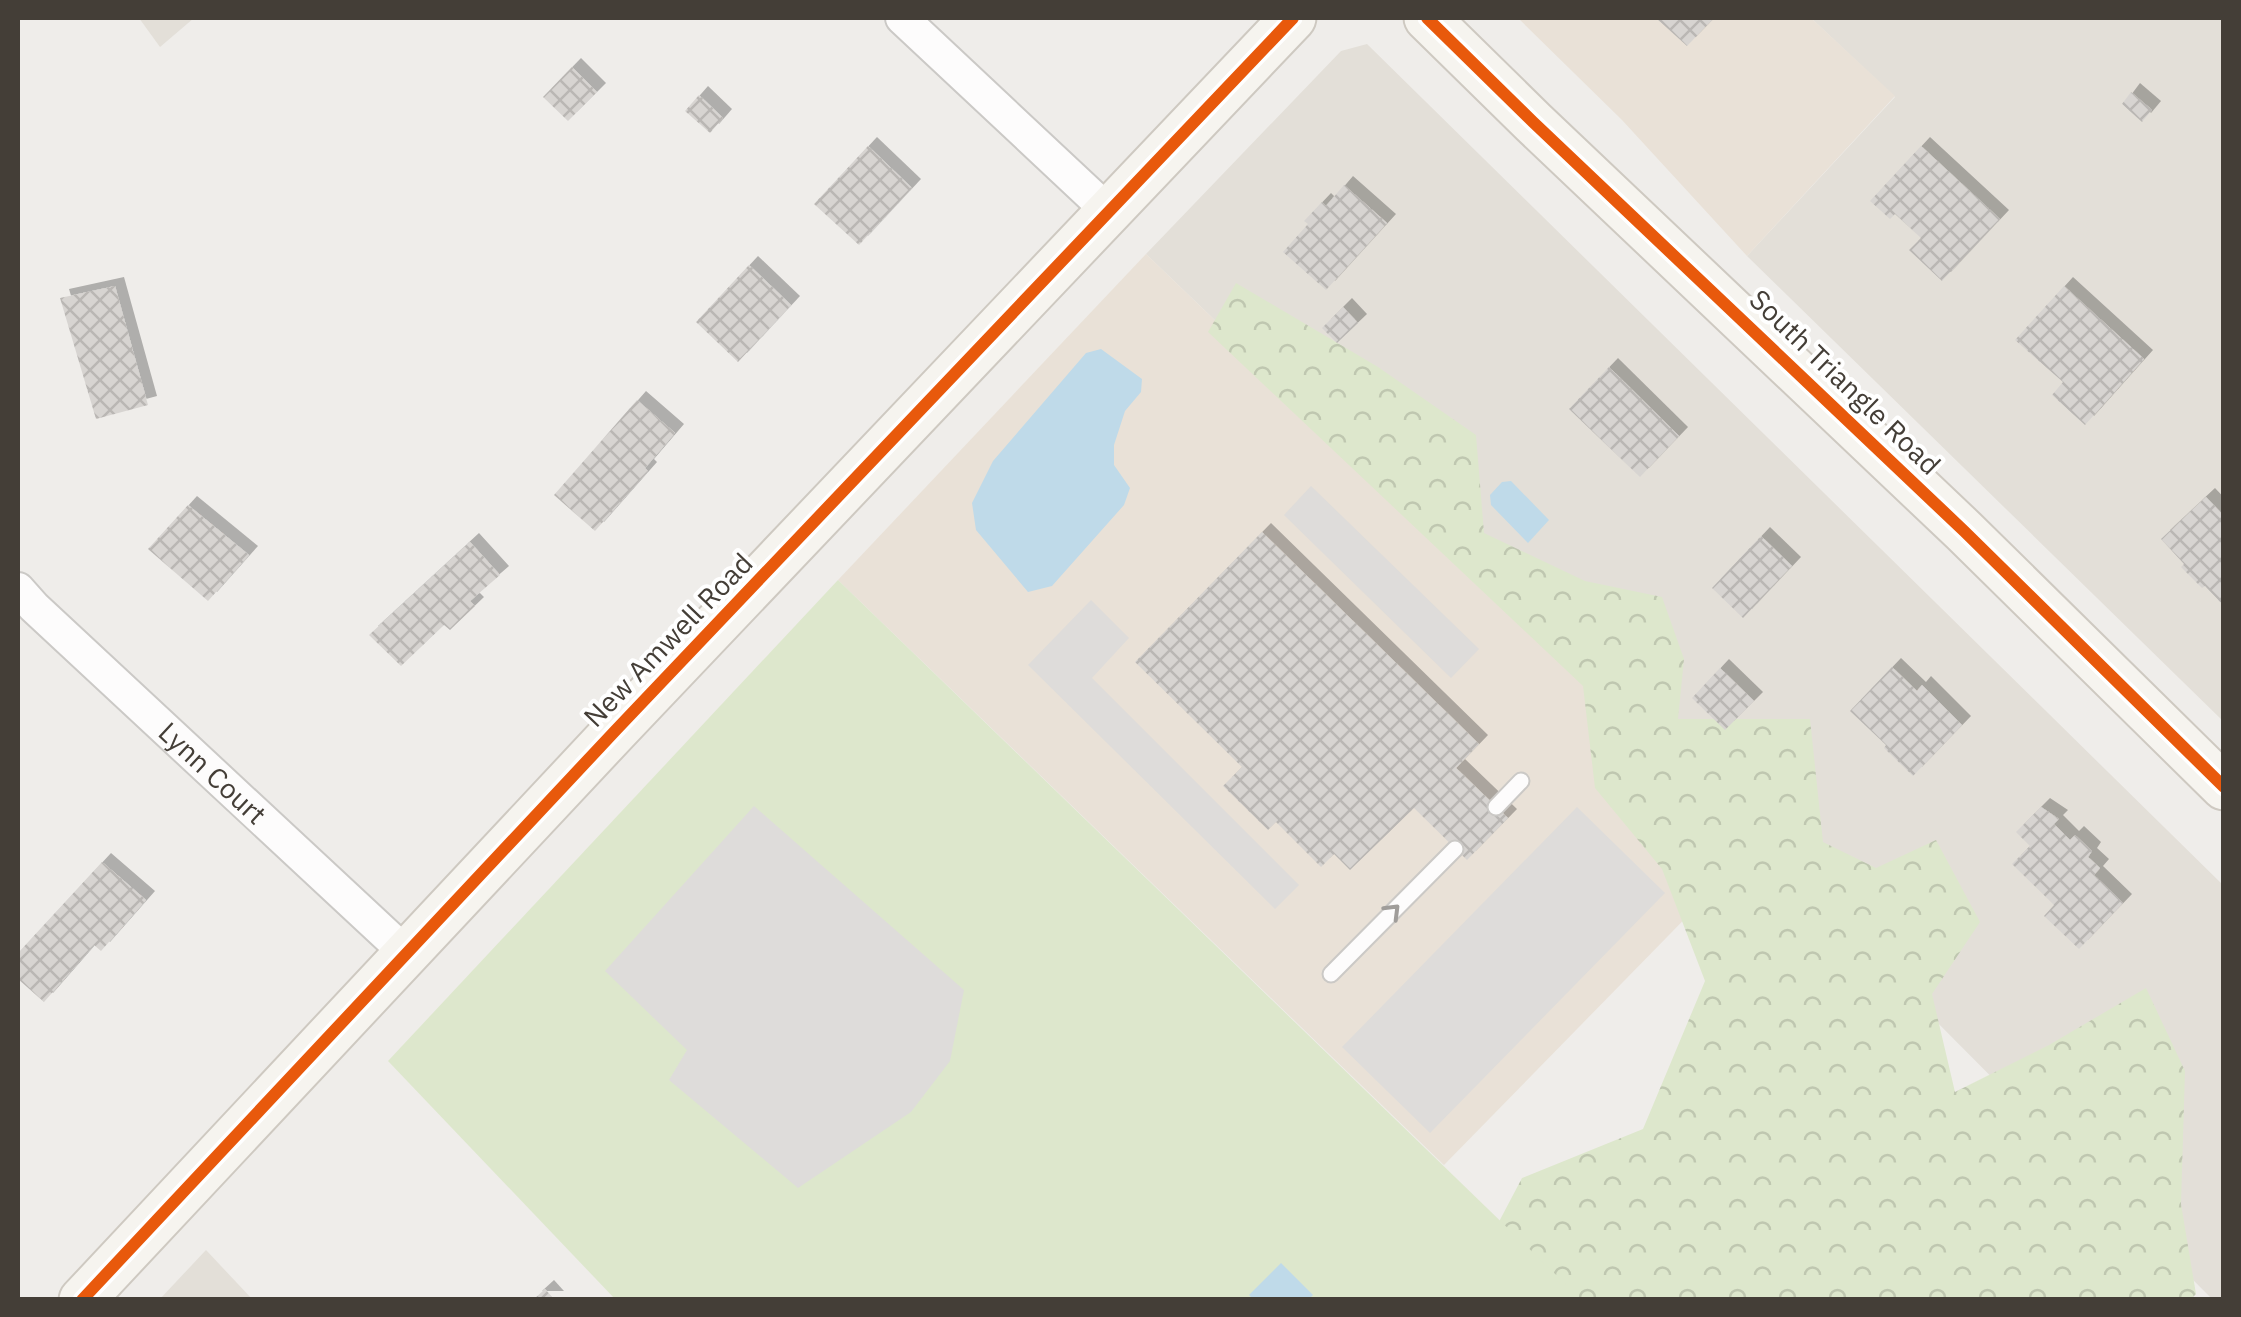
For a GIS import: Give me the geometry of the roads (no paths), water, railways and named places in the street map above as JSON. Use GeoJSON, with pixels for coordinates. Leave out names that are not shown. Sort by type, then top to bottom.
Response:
{"type":"FeatureCollection","features":[{"type":"Feature","properties":{"kind":"street"},"geometry":{"type":"LineString","coordinates":[[902,18],[1108,211]]}},
{"type":"Feature","properties":{"kind":"street","name":"New Amwell Road"},"geometry":{"type":"LineString","coordinates":[[82,1300],[615,730],[1293,18]]}},
{"type":"Feature","properties":{"kind":"street","name":"South Triangle Road"},"geometry":{"type":"LineString","coordinates":[[1428,18],[2224,786]]}},
{"type":"Feature","properties":{"kind":"street","name":"Lynn Court"},"geometry":{"type":"LineString","coordinates":[[18,589],[407,954]]}},
{"type":"Feature","properties":{"kind":"lane"},"geometry":{"type":"LineString","coordinates":[[1496,807],[1521,781]]}},
{"type":"Feature","properties":{"kind":"lane"},"geometry":{"type":"LineString","coordinates":[[1331,974],[1455,848]]}},
{"type":"Feature","properties":{"kind":"water"},"geometry":{"type":"Polygon","coordinates":[[[1101,349],[1142,379],[1141,392],[1125,411],[1114,445],[1114,465],[1130,488],[1124,505],[1052,586],[1028,592],[976,530],[972,503],[993,461],[1086,353],[1101,349]]]}},
{"type":"Feature","properties":{"kind":"water"},"geometry":{"type":"Polygon","coordinates":[[[1511,481],[1549,520],[1528,543],[1491,505],[1490,495],[1502,482],[1511,481]]]}},
{"type":"Feature","properties":{"kind":"water"},"geometry":{"type":"Polygon","coordinates":[[[1281,1263],[1313,1295],[1309,1299],[1253,1299],[1249,1295],[1281,1263]]]}}]}
